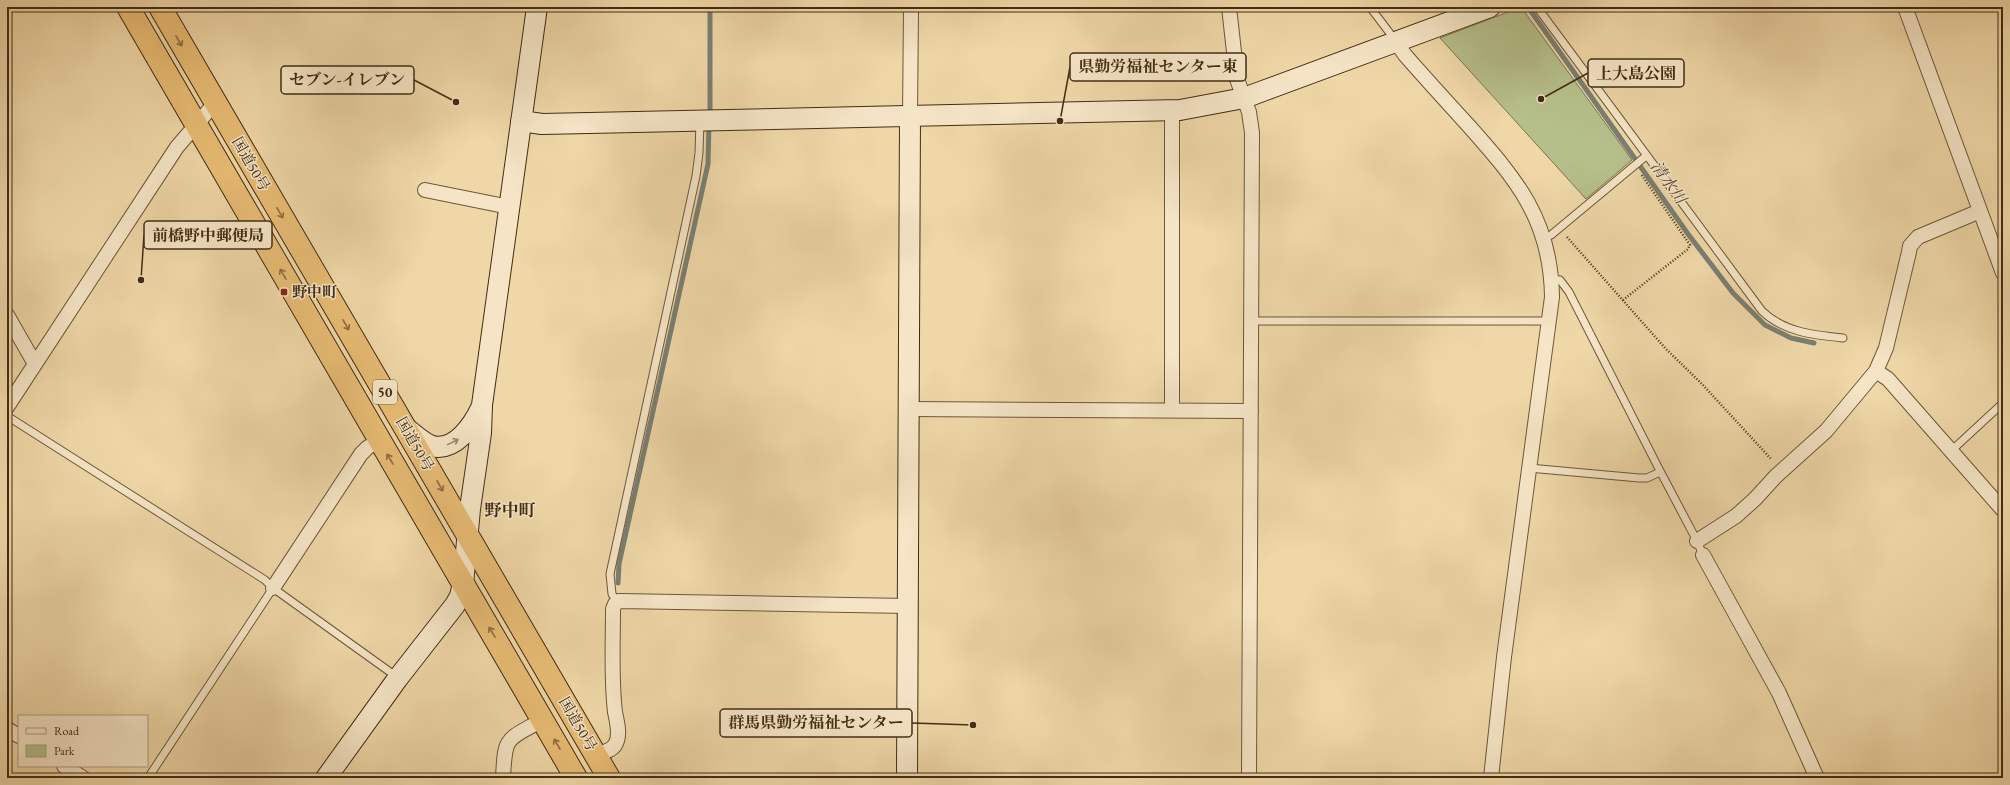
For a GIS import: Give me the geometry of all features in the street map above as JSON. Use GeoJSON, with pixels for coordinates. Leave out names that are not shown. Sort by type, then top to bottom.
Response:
{"type":"FeatureCollection","features":[{"type":"Feature","properties":{"kind":"highway","name":"国道50号"},"geometry":{"type":"LineString","coordinates":[[128,7],[576,778]]}},
{"type":"Feature","properties":{"kind":"highway","name":"国道50号"},"geometry":{"type":"LineString","coordinates":[[160,7],[609,778]]}},
{"type":"Feature","properties":{"kind":"street"},"geometry":{"type":"LineString","coordinates":[[326,778],[398,678],[455,605],[463,584],[467,535],[481,433],[482,405],[537,7]]}},
{"type":"Feature","properties":{"kind":"street"},"geometry":{"type":"LineString","coordinates":[[907,778],[911,7]]}},
{"type":"Feature","properties":{"kind":"street"},"geometry":{"type":"LineString","coordinates":[[1229,7],[1237,79],[1244,98],[1252,133],[1249,778]]}},
{"type":"Feature","properties":{"kind":"street"},"geometry":{"type":"LineString","coordinates":[[521,121],[542,124],[1172,111],[1201,107],[1244,98],[1490,7]]}},
{"type":"Feature","properties":{"kind":"street"},"geometry":{"type":"LineString","coordinates":[[1905,7],[2003,273]]}},
{"type":"Feature","properties":{"kind":"street"},"geometry":{"type":"LineString","coordinates":[[1396,42],[1405,56],[1498,158],[1516,181],[1533,212],[1543,238],[1551,266],[1552,279],[1549,321],[1504,657],[1490,778]]}},
{"type":"Feature","properties":{"kind":"street"},"geometry":{"type":"LineString","coordinates":[[7,407],[177,147],[215,103]]}},
{"type":"Feature","properties":{"kind":"street"},"geometry":{"type":"LineString","coordinates":[[1172,111],[1172,410]]}},
{"type":"Feature","properties":{"kind":"street"},"geometry":{"type":"LineString","coordinates":[[425,190],[509,207]]}},
{"type":"Feature","properties":{"kind":"street"},"geometry":{"type":"LineString","coordinates":[[1698,541],[1736,516],[1755,499],[1782,471],[1826,431],[1876,371],[1886,348],[1910,246],[1918,237],[1980,212]]}},
{"type":"Feature","properties":{"kind":"street"},"geometry":{"type":"LineString","coordinates":[[7,315],[35,364]]}},
{"type":"Feature","properties":{"kind":"street"},"geometry":{"type":"LineString","coordinates":[[1876,371],[1888,379],[2003,510]]}},
{"type":"Feature","properties":{"kind":"street"},"geometry":{"type":"LineString","coordinates":[[406,428],[426,443],[433,446],[445,445],[463,436],[471,426],[482,405]]}},
{"type":"Feature","properties":{"kind":"street"},"geometry":{"type":"LineString","coordinates":[[909,409],[1251,411]]}},
{"type":"Feature","properties":{"kind":"street"},"geometry":{"type":"LineString","coordinates":[[273,588],[362,454],[367,448],[379,440]]}},
{"type":"Feature","properties":{"kind":"street"},"geometry":{"type":"LineString","coordinates":[[1703,555],[1779,693],[1817,778]]}},
{"type":"Feature","properties":{"kind":"street"},"geometry":{"type":"LineString","coordinates":[[596,755],[615,745],[618,733],[613,695],[613,609],[617,602],[908,606]]}},
{"type":"Feature","properties":{"kind":"street"},"geometry":{"type":"LineString","coordinates":[[504,778],[505,751],[508,741],[542,720]]}},
{"type":"Feature","properties":{"kind":"street"},"geometry":{"type":"LineString","coordinates":[[7,729],[18,735]]}},
{"type":"Feature","properties":{"kind":"street"},"geometry":{"type":"LineString","coordinates":[[66,767],[82,778]]}},
{"type":"Feature","properties":{"kind":"lane"},"geometry":{"type":"LineString","coordinates":[[1370,7],[1396,42]]}},
{"type":"Feature","properties":{"kind":"lane"},"geometry":{"type":"LineString","coordinates":[[1537,7],[1762,311],[1772,321],[1783,326],[1809,334],[1843,338]]}},
{"type":"Feature","properties":{"kind":"lane"},"geometry":{"type":"LineString","coordinates":[[617,602],[612,594],[610,574],[696,176],[699,153],[700,121]]}},
{"type":"Feature","properties":{"kind":"lane"},"geometry":{"type":"LineString","coordinates":[[1543,238],[1551,235],[1646,156]]}},
{"type":"Feature","properties":{"kind":"lane"},"geometry":{"type":"LineString","coordinates":[[1552,279],[1560,280],[1569,292],[1660,472],[1698,541],[1703,555]]}},
{"type":"Feature","properties":{"kind":"lane"},"geometry":{"type":"LineString","coordinates":[[1251,321],[1549,321]]}},
{"type":"Feature","properties":{"kind":"lane"},"geometry":{"type":"LineString","coordinates":[[1951,451],[2003,403]]}},
{"type":"Feature","properties":{"kind":"lane"},"geometry":{"type":"LineString","coordinates":[[7,416],[265,580],[273,588],[398,678]]}},
{"type":"Feature","properties":{"kind":"lane"},"geometry":{"type":"LineString","coordinates":[[1529,468],[1638,478],[1647,478],[1660,472]]}},
{"type":"Feature","properties":{"kind":"lane"},"geometry":{"type":"LineString","coordinates":[[148,778],[273,588]]}},
{"type":"Feature","properties":{"kind":"path"},"geometry":{"type":"LineString","coordinates":[[1623,300],[1652,279],[1688,249],[1690,245],[1634,166]]}},
{"type":"Feature","properties":{"kind":"path"},"geometry":{"type":"LineString","coordinates":[[1558,228],[1665,348],[1702,384],[1782,471]]}},
{"type":"Feature","properties":{"kind":"green space"},"geometry":{"type":"Polygon","coordinates":[[[1521,7],[1632,160],[1586,199],[1440,38],[1521,7]]]}},
{"type":"Feature","properties":{"kind":"waterway"},"geometry":{"type":"LineString","coordinates":[[710,7],[710,116]]}},
{"type":"Feature","properties":{"kind":"waterway","name":"清水川"},"geometry":{"type":"LineString","coordinates":[[1528,7],[1688,234],[1733,293],[1765,325],[1791,338],[1814,343]]}},
{"type":"Feature","properties":{"kind":"waterway"},"geometry":{"type":"LineString","coordinates":[[618,583],[619,564],[708,164],[709,124]]}},
{"type":"Feature","properties":{"kind":"place","name":"上大島公園"},"geometry":{"type":"Point","coordinates":[1541,99]}},
{"type":"Feature","properties":{"kind":"place","name":"セブン-イレブン"},"geometry":{"type":"Point","coordinates":[456,102]}},
{"type":"Feature","properties":{"kind":"place","name":"県勤労福祉センター東"},"geometry":{"type":"Point","coordinates":[1060,121]}},
{"type":"Feature","properties":{"kind":"place","name":"前橋野中郵便局"},"geometry":{"type":"Point","coordinates":[141,280]}},
{"type":"Feature","properties":{"kind":"place","name":"野中町"},"geometry":{"type":"Point","coordinates":[284,292]}},
{"type":"Feature","properties":{"kind":"place","name":"群馬県勤労福祉センター"},"geometry":{"type":"Point","coordinates":[973,725]}},
{"type":"Feature","properties":{"kind":"district","name":"野中町"},"geometry":{"type":"Point","coordinates":[510,510]}}]}
